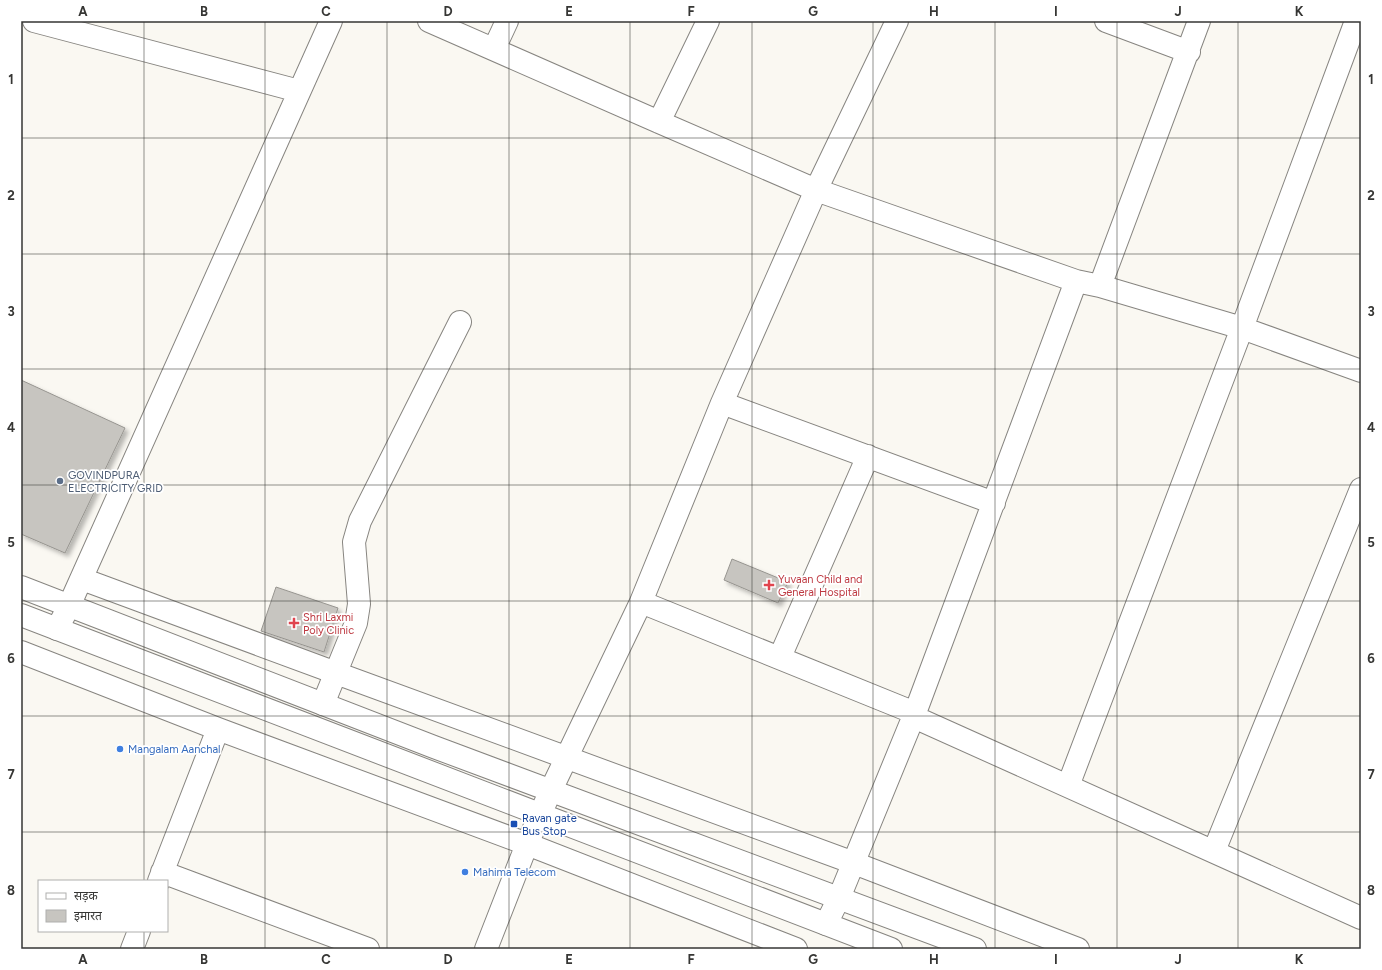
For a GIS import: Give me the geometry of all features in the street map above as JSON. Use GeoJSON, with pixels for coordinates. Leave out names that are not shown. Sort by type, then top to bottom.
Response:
{"type":"FeatureCollection","features":[{"type":"Feature","properties":{"kind":"street"},"geometry":{"type":"LineString","coordinates":[[34,21],[299,91]]}},
{"type":"Feature","properties":{"kind":"street"},"geometry":{"type":"LineString","coordinates":[[57,629],[82,579],[331,21]]}},
{"type":"Feature","properties":{"kind":"street"},"geometry":{"type":"LineString","coordinates":[[429,21],[816,190],[1076,281],[1100,286],[1242,328],[1361,371]]}},
{"type":"Feature","properties":{"kind":"street"},"geometry":{"type":"LineString","coordinates":[[494,49],[507,21]]}},
{"type":"Feature","properties":{"kind":"street"},"geometry":{"type":"LineString","coordinates":[[659,122],[708,21]]}},
{"type":"Feature","properties":{"kind":"street"},"geometry":{"type":"LineString","coordinates":[[486,949],[527,844],[566,758],[641,602],[722,403],[816,190],[897,21]]}},
{"type":"Feature","properties":{"kind":"street"},"geometry":{"type":"LineString","coordinates":[[1106,21],[1189,52]]}},
{"type":"Feature","properties":{"kind":"street"},"geometry":{"type":"LineString","coordinates":[[1100,286],[1200,21]]}},
{"type":"Feature","properties":{"kind":"street"},"geometry":{"type":"LineString","coordinates":[[1068,786],[1242,328],[1356,21]]}},
{"type":"Feature","properties":{"kind":"street"},"geometry":{"type":"LineString","coordinates":[[826,924],[854,863],[915,715],[1076,281]]}},
{"type":"Feature","properties":{"kind":"street"},"geometry":{"type":"LineString","coordinates":[[323,704],[356,623],[359,604],[354,542],[360,521],[460,322]]}},
{"type":"Feature","properties":{"kind":"street"},"geometry":{"type":"LineString","coordinates":[[722,403],[994,503]]}},
{"type":"Feature","properties":{"kind":"street"},"geometry":{"type":"LineString","coordinates":[[780,657],[868,456]]}},
{"type":"Feature","properties":{"kind":"street"},"geometry":{"type":"LineString","coordinates":[[1214,851],[1361,489]]}},
{"type":"Feature","properties":{"kind":"street"},"geometry":{"type":"LineString","coordinates":[[82,579],[854,863],[1078,949]]}},
{"type":"Feature","properties":{"kind":"street"},"geometry":{"type":"LineString","coordinates":[[21,587],[323,704],[975,949]]}},
{"type":"Feature","properties":{"kind":"street"},"geometry":{"type":"LineString","coordinates":[[641,602],[780,657],[915,715],[1068,786],[1361,918]]}},
{"type":"Feature","properties":{"kind":"street"},"geometry":{"type":"LineString","coordinates":[[21,615],[891,949]]}},
{"type":"Feature","properties":{"kind":"street"},"geometry":{"type":"LineString","coordinates":[[21,652],[218,729],[527,844],[796,949]]}},
{"type":"Feature","properties":{"kind":"street"},"geometry":{"type":"LineString","coordinates":[[160,877],[218,729]]}},
{"type":"Feature","properties":{"kind":"street"},"geometry":{"type":"LineString","coordinates":[[168,880],[334,943],[368,949]]}},
{"type":"Feature","properties":{"kind":"street"},"geometry":{"type":"LineString","coordinates":[[132,949],[139,932]]}},
{"type":"Feature","properties":{"kind":"building","name":"GOVINDPURA ELECTRICITY GRID"},"geometry":{"type":"Polygon","coordinates":[[[21,380],[125,428],[65,553],[21,534],[21,380]]]}},
{"type":"Feature","properties":{"kind":"building"},"geometry":{"type":"Polygon","coordinates":[[[732,559],[788,582],[778,603],[724,580],[732,559]]]}},
{"type":"Feature","properties":{"kind":"building"},"geometry":{"type":"Polygon","coordinates":[[[276,587],[338,608],[324,652],[261,631],[276,587]]]}},
{"type":"Feature","properties":{"kind":"place","name":"GOVINDPURA ELECTRICITY GRID"},"geometry":{"type":"Point","coordinates":[60,481]}},
{"type":"Feature","properties":{"kind":"place","name":"Yuvaan Child and General Hospital"},"geometry":{"type":"Point","coordinates":[769,585]}},
{"type":"Feature","properties":{"kind":"place","name":"Shri Laxmi Poly Clinic"},"geometry":{"type":"Point","coordinates":[294,623]}},
{"type":"Feature","properties":{"kind":"place","name":"Mangalam Aanchal"},"geometry":{"type":"Point","coordinates":[120,749]}},
{"type":"Feature","properties":{"kind":"place","name":"Ravan gate Bus Stop"},"geometry":{"type":"Point","coordinates":[514,824]}},
{"type":"Feature","properties":{"kind":"place","name":"Mahima Telecom"},"geometry":{"type":"Point","coordinates":[465,872]}}]}
